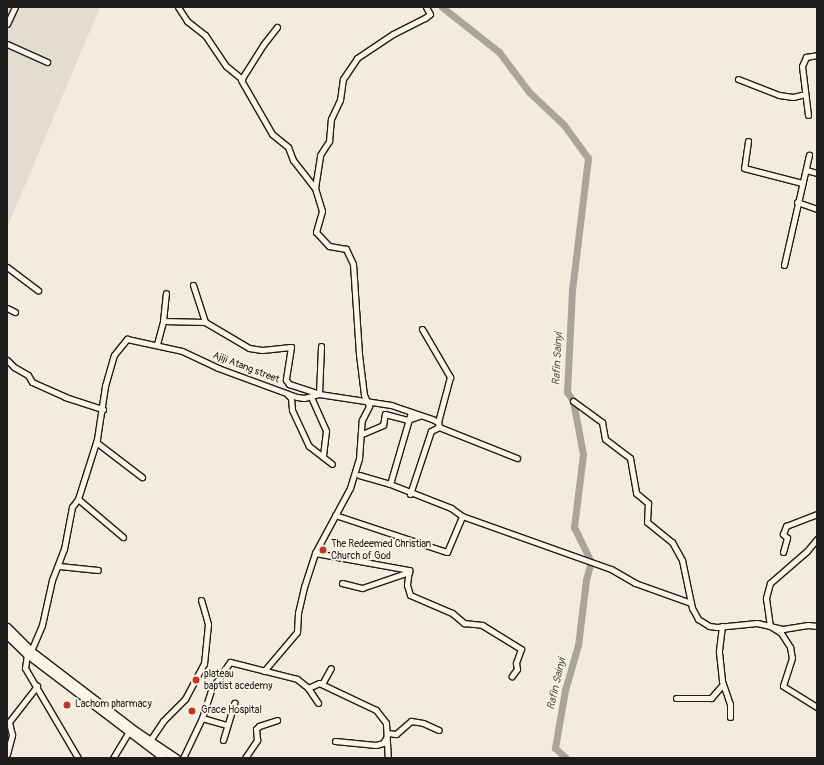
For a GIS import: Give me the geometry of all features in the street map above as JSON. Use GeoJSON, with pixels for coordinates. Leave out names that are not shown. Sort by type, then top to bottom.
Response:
{"type":"FeatureCollection","features":[{"type":"Feature","properties":{"kind":"main road"},"geometry":{"type":"LineString","coordinates":[[7,628],[29,653],[176,758]]}},
{"type":"Feature","properties":{"kind":"main road"},"geometry":{"type":"LineString","coordinates":[[7,635],[128,733],[164,758]]}},
{"type":"Feature","properties":{"kind":"street"},"geometry":{"type":"LineString","coordinates":[[7,24],[15,7]]}},
{"type":"Feature","properties":{"kind":"street"},"geometry":{"type":"LineString","coordinates":[[178,7],[187,21],[205,35],[226,66],[242,79],[272,134],[288,147],[293,160],[315,188],[322,211],[316,232],[317,236],[329,246],[346,249],[353,264],[359,354],[366,401],[369,406],[362,420],[362,434],[355,473],[315,554],[304,587],[298,614],[297,632],[264,671]]}},
{"type":"Feature","properties":{"kind":"street"},"geometry":{"type":"LineString","coordinates":[[315,188],[320,155],[329,141],[331,119],[340,100],[343,79],[358,58],[393,34],[430,14],[426,7]]}},
{"type":"Feature","properties":{"kind":"street"},"geometry":{"type":"LineString","coordinates":[[242,79],[277,28]]}},
{"type":"Feature","properties":{"kind":"street"},"geometry":{"type":"LineString","coordinates":[[7,44],[46,62]]}},
{"type":"Feature","properties":{"kind":"street"},"geometry":{"type":"LineString","coordinates":[[808,115],[803,61],[806,57],[817,55]]}},
{"type":"Feature","properties":{"kind":"street"},"geometry":{"type":"LineString","coordinates":[[738,79],[779,95],[793,97],[805,94]]}},
{"type":"Feature","properties":{"kind":"street"},"geometry":{"type":"LineString","coordinates":[[748,141],[744,168],[802,183]]}},
{"type":"Feature","properties":{"kind":"street"},"geometry":{"type":"LineString","coordinates":[[784,265],[809,155]]}},
{"type":"Feature","properties":{"kind":"street"},"geometry":{"type":"LineString","coordinates":[[806,170],[817,173]]}},
{"type":"Feature","properties":{"kind":"street"},"geometry":{"type":"LineString","coordinates":[[798,202],[817,209]]}},
{"type":"Feature","properties":{"kind":"street"},"geometry":{"type":"LineString","coordinates":[[7,267],[38,290]]}},
{"type":"Feature","properties":{"kind":"street"},"geometry":{"type":"LineString","coordinates":[[193,285],[205,322]]}},
{"type":"Feature","properties":{"kind":"street"},"geometry":{"type":"LineString","coordinates":[[157,344],[163,321],[166,293]]}},
{"type":"Feature","properties":{"kind":"street"},"geometry":{"type":"LineString","coordinates":[[7,308],[15,312]]}},
{"type":"Feature","properties":{"kind":"street"},"geometry":{"type":"LineString","coordinates":[[163,321],[205,322],[249,348],[262,350],[291,347],[286,380],[289,384],[319,394],[321,346]]}},
{"type":"Feature","properties":{"kind":"street"},"geometry":{"type":"LineString","coordinates":[[410,494],[431,431],[438,424],[450,377],[422,329]]}},
{"type":"Feature","properties":{"kind":"street","name":"Ajiji Atang street"},"geometry":{"type":"LineString","coordinates":[[29,653],[42,625],[72,507],[78,498],[96,442],[105,386],[114,355],[122,343],[127,339],[157,344],[182,351],[218,368],[296,397],[311,397],[319,394],[391,405],[411,412],[517,458]]}},
{"type":"Feature","properties":{"kind":"street"},"geometry":{"type":"LineString","coordinates":[[8,363],[28,375],[32,382],[65,397],[102,409]]}},
{"type":"Feature","properties":{"kind":"street"},"geometry":{"type":"LineString","coordinates":[[283,391],[291,398],[292,410],[309,446],[323,457],[329,459],[332,464]]}},
{"type":"Feature","properties":{"kind":"street"},"geometry":{"type":"LineString","coordinates":[[311,397],[326,431],[323,457]]}},
{"type":"Feature","properties":{"kind":"street"},"geometry":{"type":"LineString","coordinates":[[573,401],[602,422],[604,439],[630,458],[636,493],[648,503],[647,522],[672,542],[682,560],[691,603],[698,619],[709,626],[758,623],[783,629],[817,626]]}},
{"type":"Feature","properties":{"kind":"street"},"geometry":{"type":"LineString","coordinates":[[390,484],[407,420],[411,412]]}},
{"type":"Feature","properties":{"kind":"street"},"geometry":{"type":"LineString","coordinates":[[362,434],[383,425],[385,414],[407,420],[419,416]]}},
{"type":"Feature","properties":{"kind":"street"},"geometry":{"type":"LineString","coordinates":[[96,442],[142,477]]}},
{"type":"Feature","properties":{"kind":"street"},"geometry":{"type":"LineString","coordinates":[[359,476],[390,484],[410,494],[451,508],[462,516],[611,569],[635,583],[691,603]]}},
{"type":"Feature","properties":{"kind":"street"},"geometry":{"type":"LineString","coordinates":[[78,498],[123,537]]}},
{"type":"Feature","properties":{"kind":"street"},"geometry":{"type":"LineString","coordinates":[[783,552],[787,538],[783,534],[786,526],[817,514]]}},
{"type":"Feature","properties":{"kind":"street"},"geometry":{"type":"LineString","coordinates":[[335,515],[447,552],[462,516]]}},
{"type":"Feature","properties":{"kind":"street"},"geometry":{"type":"LineString","coordinates":[[817,539],[807,551],[770,583],[766,598],[770,626],[781,633],[790,647],[792,658],[783,686],[817,707]]}},
{"type":"Feature","properties":{"kind":"street"},"geometry":{"type":"LineString","coordinates":[[315,554],[400,567],[409,570],[409,572]]}},
{"type":"Feature","properties":{"kind":"street"},"geometry":{"type":"LineString","coordinates":[[58,566],[98,570]]}},
{"type":"Feature","properties":{"kind":"street"},"geometry":{"type":"LineString","coordinates":[[342,583],[362,588],[409,572]]}},
{"type":"Feature","properties":{"kind":"street"},"geometry":{"type":"LineString","coordinates":[[409,572],[407,585],[410,595],[452,613],[464,623],[482,625],[521,649],[516,662],[518,669],[512,676]]}},
{"type":"Feature","properties":{"kind":"street"},"geometry":{"type":"LineString","coordinates":[[151,739],[163,721],[185,699],[204,664],[208,624],[201,600]]}},
{"type":"Feature","properties":{"kind":"street"},"geometry":{"type":"LineString","coordinates":[[722,626],[719,652],[723,684],[730,704],[730,717]]}},
{"type":"Feature","properties":{"kind":"street"},"geometry":{"type":"LineString","coordinates":[[29,653],[25,668],[37,686],[78,758]]}},
{"type":"Feature","properties":{"kind":"street"},"geometry":{"type":"LineString","coordinates":[[183,758],[202,718],[211,690],[230,662],[298,679],[308,688],[318,703]]}},
{"type":"Feature","properties":{"kind":"street"},"geometry":{"type":"LineString","coordinates":[[322,684],[331,668]]}},
{"type":"Feature","properties":{"kind":"street"},"geometry":{"type":"LineString","coordinates":[[308,688],[316,683],[322,684],[376,710],[386,723],[386,735],[389,744],[388,758]]}},
{"type":"Feature","properties":{"kind":"street"},"geometry":{"type":"LineString","coordinates":[[676,698],[711,698],[723,684]]}},
{"type":"Feature","properties":{"kind":"street"},"geometry":{"type":"LineString","coordinates":[[7,754],[12,735],[8,725],[13,714],[37,686]]}},
{"type":"Feature","properties":{"kind":"street"},"geometry":{"type":"LineString","coordinates":[[223,740],[226,725],[234,703]]}},
{"type":"Feature","properties":{"kind":"street"},"geometry":{"type":"LineString","coordinates":[[202,718],[226,725]]}},
{"type":"Feature","properties":{"kind":"street"},"geometry":{"type":"LineString","coordinates":[[245,758],[257,740],[256,729],[262,724],[277,720]]}},
{"type":"Feature","properties":{"kind":"street"},"geometry":{"type":"LineString","coordinates":[[386,735],[396,734],[411,722],[424,723],[439,730]]}},
{"type":"Feature","properties":{"kind":"street"},"geometry":{"type":"LineString","coordinates":[[113,758],[128,733]]}},
{"type":"Feature","properties":{"kind":"street"},"geometry":{"type":"LineString","coordinates":[[335,740],[376,746],[383,743],[386,735]]}},
{"type":"Feature","properties":{"kind":"shaded area"},"geometry":{"type":"Polygon","coordinates":[[[7,7],[100,7],[7,228],[7,7]]]}},
{"type":"Feature","properties":{"kind":"waterway","name":"Rafin Sainyi"},"geometry":{"type":"LineString","coordinates":[[442,7],[499,52],[529,92],[564,125],[588,158],[572,290],[567,392],[573,401],[583,454],[574,527],[591,562],[586,580],[578,645],[565,690],[555,748],[566,758]]}},
{"type":"Feature","properties":{"kind":"place","name":"The Redeemed Christian Church of God"},"geometry":{"type":"Point","coordinates":[323,550]}},
{"type":"Feature","properties":{"kind":"place","name":"plateau baptist acedemy"},"geometry":{"type":"Point","coordinates":[196,680]}},
{"type":"Feature","properties":{"kind":"place","name":"Lachom pharmacy"},"geometry":{"type":"Point","coordinates":[67,705]}},
{"type":"Feature","properties":{"kind":"place","name":"Grace Hospital"},"geometry":{"type":"Point","coordinates":[192,711]}}]}
